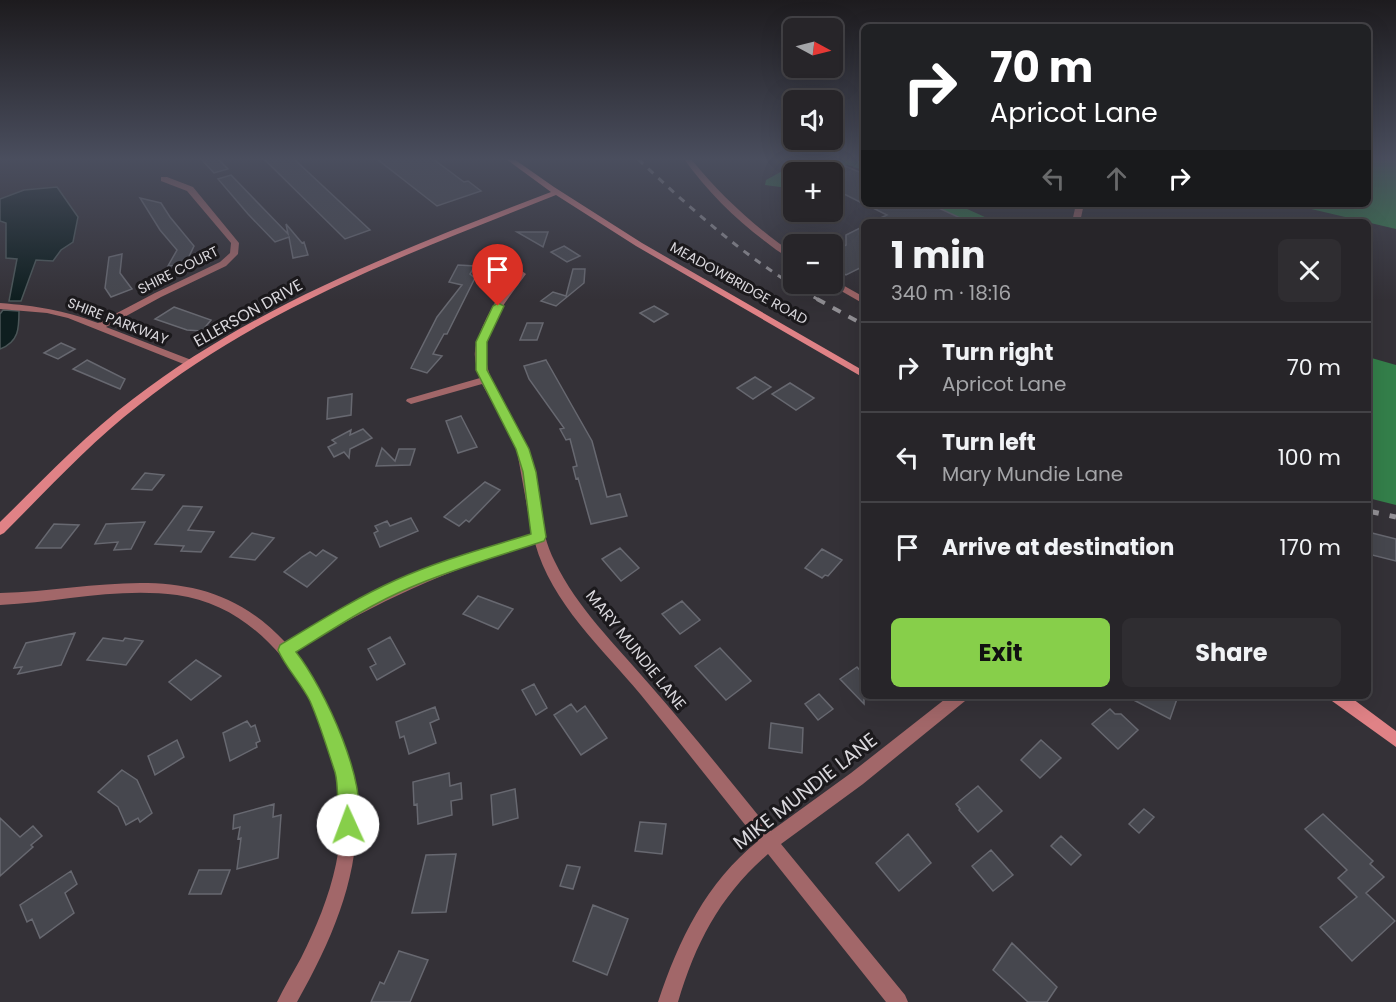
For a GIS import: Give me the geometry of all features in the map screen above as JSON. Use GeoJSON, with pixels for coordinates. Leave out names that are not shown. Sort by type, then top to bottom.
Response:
{"type":"FeatureCollection","features":[{"type":"Feature","properties":{"kind":"street","name":"SHIRE COURT"},"geometry":{"type":"LineString","coordinates":[[100,326],[158,294],[224,264],[234,254],[235,243],[204,206]]}},
{"type":"Feature","properties":{"kind":"street","name":"ELLERSON DRIVE"},"geometry":{"type":"LineString","coordinates":[[0,530],[100,432],[150,391],[190,363],[267,318],[346,277],[524,206]]}},
{"type":"Feature","properties":{"kind":"street","name":"MEADOWBRIDGE ROAD"},"geometry":{"type":"LineString","coordinates":[[576,206],[653,254],[802,337],[861,373]]}},
{"type":"Feature","properties":{"kind":"street"},"geometry":{"type":"LineString","coordinates":[[726,206],[783,250]]}},
{"type":"Feature","properties":{"kind":"street","name":"MARY MUNDIE LANE"},"geometry":{"type":"LineString","coordinates":[[522,274],[498,306],[486,329],[480,356],[485,380],[522,449],[529,472],[539,537],[547,560],[567,594],[898,1002]]}},
{"type":"Feature","properties":{"kind":"street"},"geometry":{"type":"LineString","coordinates":[[843,289],[861,299]]}},
{"type":"Feature","properties":{"kind":"street","name":"SHIRE PARKWAY"},"geometry":{"type":"LineString","coordinates":[[0,306],[47,310],[100,326],[190,363]]}},
{"type":"Feature","properties":{"kind":"street"},"geometry":{"type":"LineString","coordinates":[[411,402],[485,380]]}},
{"type":"Feature","properties":{"kind":"street"},"geometry":{"type":"LineString","coordinates":[[286,650],[344,614],[402,584],[443,568],[539,537]]}},
{"type":"Feature","properties":{"kind":"street"},"geometry":{"type":"LineString","coordinates":[[0,599],[106,589],[179,590],[227,603],[249,615],[286,650],[302,672],[317,697],[345,776],[349,807],[348,842],[341,880],[308,966],[287,1002]]}},
{"type":"Feature","properties":{"kind":"street","name":"MIKE MUNDIE LANE"},"geometry":{"type":"LineString","coordinates":[[668,1002],[679,967],[697,927],[719,891],[749,856],[843,789],[956,699]]}},
{"type":"Feature","properties":{"kind":"street"},"geometry":{"type":"LineString","coordinates":[[1340,699],[1396,740]]}},
{"type":"Feature","properties":{"kind":"green space"},"geometry":{"type":"Polygon","coordinates":[[[1396,206],[1396,229],[1371,223],[1371,219],[1354,219],[1303,207],[1396,206]]]}},
{"type":"Feature","properties":{"kind":"green space"},"geometry":{"type":"Polygon","coordinates":[[[937,207],[963,207],[989,219],[962,219],[937,207]]]}},
{"type":"Feature","properties":{"kind":"green space"},"geometry":{"type":"Polygon","coordinates":[[[1371,358],[1396,365],[1396,505],[1371,499],[1371,358]]]}},
{"type":"Feature","properties":{"kind":"shaded area"},"geometry":{"type":"Polygon","coordinates":[[[0,206],[70,206],[78,217],[73,242],[61,250],[53,261],[36,260],[21,301],[9,301],[17,259],[6,258],[6,223],[0,221],[0,206]]]}},
{"type":"Feature","properties":{"kind":"shaded area"},"geometry":{"type":"Polygon","coordinates":[[[3,310],[19,311],[19,323],[17,334],[11,342],[0,349],[0,314],[3,310]]]}},
{"type":"Feature","properties":{"kind":"building"},"geometry":{"type":"Polygon","coordinates":[[[145,206],[163,206],[194,246],[185,265],[168,266],[177,250],[160,230],[145,206]]]}},
{"type":"Feature","properties":{"kind":"building"},"geometry":{"type":"Polygon","coordinates":[[[241,206],[261,206],[288,234],[286,224],[302,243],[304,242],[308,255],[293,258],[289,237],[275,242],[241,206]]]}},
{"type":"Feature","properties":{"kind":"building"},"geometry":{"type":"Polygon","coordinates":[[[311,206],[344,206],[370,230],[345,239],[311,206]]]}},
{"type":"Feature","properties":{"kind":"building"},"geometry":{"type":"Polygon","coordinates":[[[871,207],[936,207],[962,219],[878,219],[887,215],[871,207]]]}},
{"type":"Feature","properties":{"kind":"building"},"geometry":{"type":"Polygon","coordinates":[[[861,228],[861,268],[846,275],[843,273],[843,246],[846,245],[846,235],[861,228]]]}},
{"type":"Feature","properties":{"kind":"building"},"geometry":{"type":"Polygon","coordinates":[[[517,232],[548,232],[543,247],[517,232]]]}},
{"type":"Feature","properties":{"kind":"building"},"geometry":{"type":"Polygon","coordinates":[[[564,246],[580,256],[567,262],[551,252],[564,246]]]}},
{"type":"Feature","properties":{"kind":"building"},"geometry":{"type":"Polygon","coordinates":[[[122,254],[120,273],[132,289],[111,297],[105,288],[109,257],[122,254]]]}},
{"type":"Feature","properties":{"kind":"building"},"geometry":{"type":"Polygon","coordinates":[[[458,265],[475,266],[470,274],[475,278],[447,334],[444,334],[433,354],[442,356],[427,373],[411,368],[437,317],[462,285],[449,282],[458,265]]]}},
{"type":"Feature","properties":{"kind":"building"},"geometry":{"type":"Polygon","coordinates":[[[573,269],[585,269],[584,283],[556,306],[541,301],[553,292],[566,296],[573,269]]]}},
{"type":"Feature","properties":{"kind":"building"},"geometry":{"type":"Polygon","coordinates":[[[654,306],[668,314],[654,322],[640,313],[654,306]]]}},
{"type":"Feature","properties":{"kind":"building"},"geometry":{"type":"Polygon","coordinates":[[[174,307],[211,320],[202,331],[187,330],[155,319],[174,307]]]}},
{"type":"Feature","properties":{"kind":"building"},"geometry":{"type":"Polygon","coordinates":[[[527,323],[543,323],[537,340],[520,340],[527,323]]]}},
{"type":"Feature","properties":{"kind":"building"},"geometry":{"type":"Polygon","coordinates":[[[61,343],[75,349],[58,359],[44,353],[61,343]]]}},
{"type":"Feature","properties":{"kind":"building"},"geometry":{"type":"Polygon","coordinates":[[[87,360],[125,379],[120,389],[73,369],[87,360]]]}},
{"type":"Feature","properties":{"kind":"building"},"geometry":{"type":"Polygon","coordinates":[[[546,360],[592,441],[607,497],[620,494],[627,516],[591,524],[573,467],[577,466],[570,439],[566,440],[560,429],[564,428],[529,379],[524,366],[546,360]]]}},
{"type":"Feature","properties":{"kind":"building"},"geometry":{"type":"Polygon","coordinates":[[[755,377],[771,387],[753,399],[737,388],[755,377]]]}},
{"type":"Feature","properties":{"kind":"building"},"geometry":{"type":"Polygon","coordinates":[[[790,383],[814,398],[796,410],[772,394],[790,383]]]}},
{"type":"Feature","properties":{"kind":"building"},"geometry":{"type":"Polygon","coordinates":[[[352,394],[351,415],[327,419],[328,398],[352,394]]]}},
{"type":"Feature","properties":{"kind":"building"},"geometry":{"type":"Polygon","coordinates":[[[461,416],[477,447],[458,453],[446,421],[461,416]]]}},
{"type":"Feature","properties":{"kind":"building"},"geometry":{"type":"Polygon","coordinates":[[[363,429],[372,438],[350,449],[349,458],[344,452],[334,457],[328,447],[336,443],[332,440],[351,430],[350,435],[363,429]]]}},
{"type":"Feature","properties":{"kind":"building"},"geometry":{"type":"Polygon","coordinates":[[[382,448],[395,461],[399,449],[415,449],[410,465],[376,466],[382,448]]]}},
{"type":"Feature","properties":{"kind":"building"},"geometry":{"type":"Polygon","coordinates":[[[145,473],[164,475],[152,490],[132,489],[145,473]]]}},
{"type":"Feature","properties":{"kind":"building"},"geometry":{"type":"Polygon","coordinates":[[[485,482],[500,490],[469,522],[466,520],[459,526],[444,517],[485,482]]]}},
{"type":"Feature","properties":{"kind":"building"},"geometry":{"type":"Polygon","coordinates":[[[183,506],[202,507],[188,530],[214,532],[201,552],[181,551],[184,546],[155,544],[183,506]]]}},
{"type":"Feature","properties":{"kind":"building"},"geometry":{"type":"Polygon","coordinates":[[[411,518],[418,531],[380,547],[374,533],[378,531],[375,526],[387,521],[390,526],[411,518]]]}},
{"type":"Feature","properties":{"kind":"building"},"geometry":{"type":"Polygon","coordinates":[[[145,522],[131,549],[114,550],[118,542],[95,544],[106,524],[145,522]]]}},
{"type":"Feature","properties":{"kind":"building"},"geometry":{"type":"Polygon","coordinates":[[[54,524],[79,525],[61,548],[36,548],[54,524]]]}},
{"type":"Feature","properties":{"kind":"building"},"geometry":{"type":"Polygon","coordinates":[[[252,533],[274,538],[255,560],[230,557],[252,533]]]}},
{"type":"Feature","properties":{"kind":"building"},"geometry":{"type":"Polygon","coordinates":[[[1371,533],[1396,539],[1396,561],[1371,555],[1371,533]]]}},
{"type":"Feature","properties":{"kind":"building"},"geometry":{"type":"Polygon","coordinates":[[[620,548],[639,568],[621,581],[602,559],[620,548]]]}},
{"type":"Feature","properties":{"kind":"building"},"geometry":{"type":"Polygon","coordinates":[[[822,549],[842,560],[828,576],[825,575],[822,578],[805,568],[822,549]]]}},
{"type":"Feature","properties":{"kind":"building"},"geometry":{"type":"Polygon","coordinates":[[[323,550],[337,558],[307,587],[284,572],[310,552],[316,556],[323,550]]]}},
{"type":"Feature","properties":{"kind":"building"},"geometry":{"type":"Polygon","coordinates":[[[478,596],[513,609],[498,629],[463,614],[478,596]]]}},
{"type":"Feature","properties":{"kind":"building"},"geometry":{"type":"Polygon","coordinates":[[[682,601],[700,620],[680,634],[662,614],[682,601]]]}},
{"type":"Feature","properties":{"kind":"building"},"geometry":{"type":"Polygon","coordinates":[[[75,633],[61,665],[18,674],[22,667],[14,668],[26,643],[75,633]]]}},
{"type":"Feature","properties":{"kind":"building"},"geometry":{"type":"Polygon","coordinates":[[[390,637],[405,664],[377,680],[370,667],[376,664],[368,649],[390,637]]]}},
{"type":"Feature","properties":{"kind":"building"},"geometry":{"type":"Polygon","coordinates":[[[103,638],[143,641],[126,665],[87,660],[103,638]]]}},
{"type":"Feature","properties":{"kind":"building"},"geometry":{"type":"Polygon","coordinates":[[[720,648],[751,681],[726,700],[695,666],[720,648]]]}},
{"type":"Feature","properties":{"kind":"building"},"geometry":{"type":"Polygon","coordinates":[[[196,660],[221,676],[191,700],[169,682],[196,660]]]}},
{"type":"Feature","properties":{"kind":"building"},"geometry":{"type":"Polygon","coordinates":[[[857,667],[861,672],[861,699],[864,699],[864,704],[840,679],[857,667]]]}},
{"type":"Feature","properties":{"kind":"building"},"geometry":{"type":"Polygon","coordinates":[[[534,684],[547,708],[536,715],[522,690],[534,684]]]}},
{"type":"Feature","properties":{"kind":"building"},"geometry":{"type":"Polygon","coordinates":[[[819,694],[833,709],[818,720],[805,704],[819,694]]]}},
{"type":"Feature","properties":{"kind":"building"},"geometry":{"type":"Polygon","coordinates":[[[1132,699],[1177,699],[1170,719],[1132,699]]]}},
{"type":"Feature","properties":{"kind":"building"},"geometry":{"type":"Polygon","coordinates":[[[571,704],[577,712],[585,706],[607,738],[581,755],[554,715],[571,704]]]}},
{"type":"Feature","properties":{"kind":"building"},"geometry":{"type":"Polygon","coordinates":[[[435,707],[439,719],[430,723],[436,743],[409,754],[404,736],[400,738],[396,722],[435,707]]]}},
{"type":"Feature","properties":{"kind":"building"},"geometry":{"type":"Polygon","coordinates":[[[1110,709],[1115,714],[1121,714],[1138,730],[1118,749],[1092,724],[1110,709]]]}},
{"type":"Feature","properties":{"kind":"building"},"geometry":{"type":"Polygon","coordinates":[[[247,721],[251,727],[255,725],[260,741],[256,743],[257,747],[230,761],[223,733],[247,721]]]}},
{"type":"Feature","properties":{"kind":"building"},"geometry":{"type":"Polygon","coordinates":[[[771,723],[803,728],[802,753],[769,748],[771,723]]]}},
{"type":"Feature","properties":{"kind":"building"},"geometry":{"type":"Polygon","coordinates":[[[177,740],[184,757],[155,775],[148,756],[177,740]]]}},
{"type":"Feature","properties":{"kind":"building"},"geometry":{"type":"Polygon","coordinates":[[[1041,740],[1061,758],[1040,778],[1021,760],[1041,740]]]}},
{"type":"Feature","properties":{"kind":"building"},"geometry":{"type":"Polygon","coordinates":[[[122,770],[137,780],[152,813],[140,822],[138,818],[126,825],[118,807],[98,792],[122,770]]]}},
{"type":"Feature","properties":{"kind":"building"},"geometry":{"type":"Polygon","coordinates":[[[449,773],[450,786],[461,783],[462,799],[451,801],[452,815],[418,824],[413,782],[449,773]]]}},
{"type":"Feature","properties":{"kind":"building"},"geometry":{"type":"Polygon","coordinates":[[[978,786],[1002,811],[978,832],[956,804],[978,786]]]}},
{"type":"Feature","properties":{"kind":"building"},"geometry":{"type":"Polygon","coordinates":[[[515,789],[518,818],[493,825],[491,795],[515,789]]]}},
{"type":"Feature","properties":{"kind":"building"},"geometry":{"type":"Polygon","coordinates":[[[274,804],[273,817],[281,815],[278,858],[237,869],[241,838],[238,839],[240,827],[233,829],[234,815],[274,804]]]}},
{"type":"Feature","properties":{"kind":"building"},"geometry":{"type":"Polygon","coordinates":[[[1144,809],[1154,817],[1139,833],[1129,824],[1144,809]]]}},
{"type":"Feature","properties":{"kind":"building"},"geometry":{"type":"Polygon","coordinates":[[[1323,814],[1373,861],[1370,864],[1384,877],[1366,893],[1395,921],[1352,961],[1320,927],[1357,897],[1338,878],[1347,870],[1305,829],[1323,814]]]}},
{"type":"Feature","properties":{"kind":"building"},"geometry":{"type":"Polygon","coordinates":[[[0,818],[20,837],[33,826],[42,836],[0,876],[0,818]]]}},
{"type":"Feature","properties":{"kind":"building"},"geometry":{"type":"Polygon","coordinates":[[[640,822],[666,824],[662,854],[635,851],[640,822]]]}},
{"type":"Feature","properties":{"kind":"building"},"geometry":{"type":"Polygon","coordinates":[[[908,834],[931,863],[899,891],[876,863],[908,834]]]}},
{"type":"Feature","properties":{"kind":"building"},"geometry":{"type":"Polygon","coordinates":[[[1061,836],[1081,855],[1071,865],[1051,846],[1061,836]]]}},
{"type":"Feature","properties":{"kind":"building"},"geometry":{"type":"Polygon","coordinates":[[[991,850],[1013,875],[993,891],[972,866],[991,850]]]}},
{"type":"Feature","properties":{"kind":"building"},"geometry":{"type":"Polygon","coordinates":[[[456,854],[446,912],[412,913],[426,855],[456,854]]]}},
{"type":"Feature","properties":{"kind":"building"},"geometry":{"type":"Polygon","coordinates":[[[567,865],[580,867],[573,889],[560,886],[567,865]]]}},
{"type":"Feature","properties":{"kind":"building"},"geometry":{"type":"Polygon","coordinates":[[[199,870],[230,870],[221,894],[189,894],[199,870]]]}},
{"type":"Feature","properties":{"kind":"building"},"geometry":{"type":"Polygon","coordinates":[[[71,871],[77,884],[65,893],[74,913],[40,938],[32,919],[27,922],[20,905],[71,871]]]}},
{"type":"Feature","properties":{"kind":"building"},"geometry":{"type":"Polygon","coordinates":[[[593,905],[628,919],[607,975],[573,961],[593,905]]]}},
{"type":"Feature","properties":{"kind":"building"},"geometry":{"type":"Polygon","coordinates":[[[1012,943],[1057,987],[1047,1002],[1028,1002],[993,970],[1012,943]]]}},
{"type":"Feature","properties":{"kind":"building"},"geometry":{"type":"Polygon","coordinates":[[[399,951],[428,960],[410,1002],[371,1002],[380,982],[384,984],[399,951]]]}},
{"type":"Feature","properties":{"kind":"railway"},"geometry":{"type":"LineString","coordinates":[[689,206],[724,236],[770,270],[819,300]]}},
{"type":"Feature","properties":{"kind":"railway"},"geometry":{"type":"LineString","coordinates":[[817,299],[861,323]]}},
{"type":"Feature","properties":{"kind":"railway"},"geometry":{"type":"LineString","coordinates":[[1371,512],[1396,517]]}},
{"type":"Feature","properties":{"kind":"route"},"geometry":{"type":"LineString","coordinates":[[348,825],[349,807],[345,776],[331,733],[317,697],[286,650],[360,604],[402,584],[443,568],[539,537],[529,472],[522,449],[510,421],[485,380],[482,370],[481,342],[498,306]]}}]}
